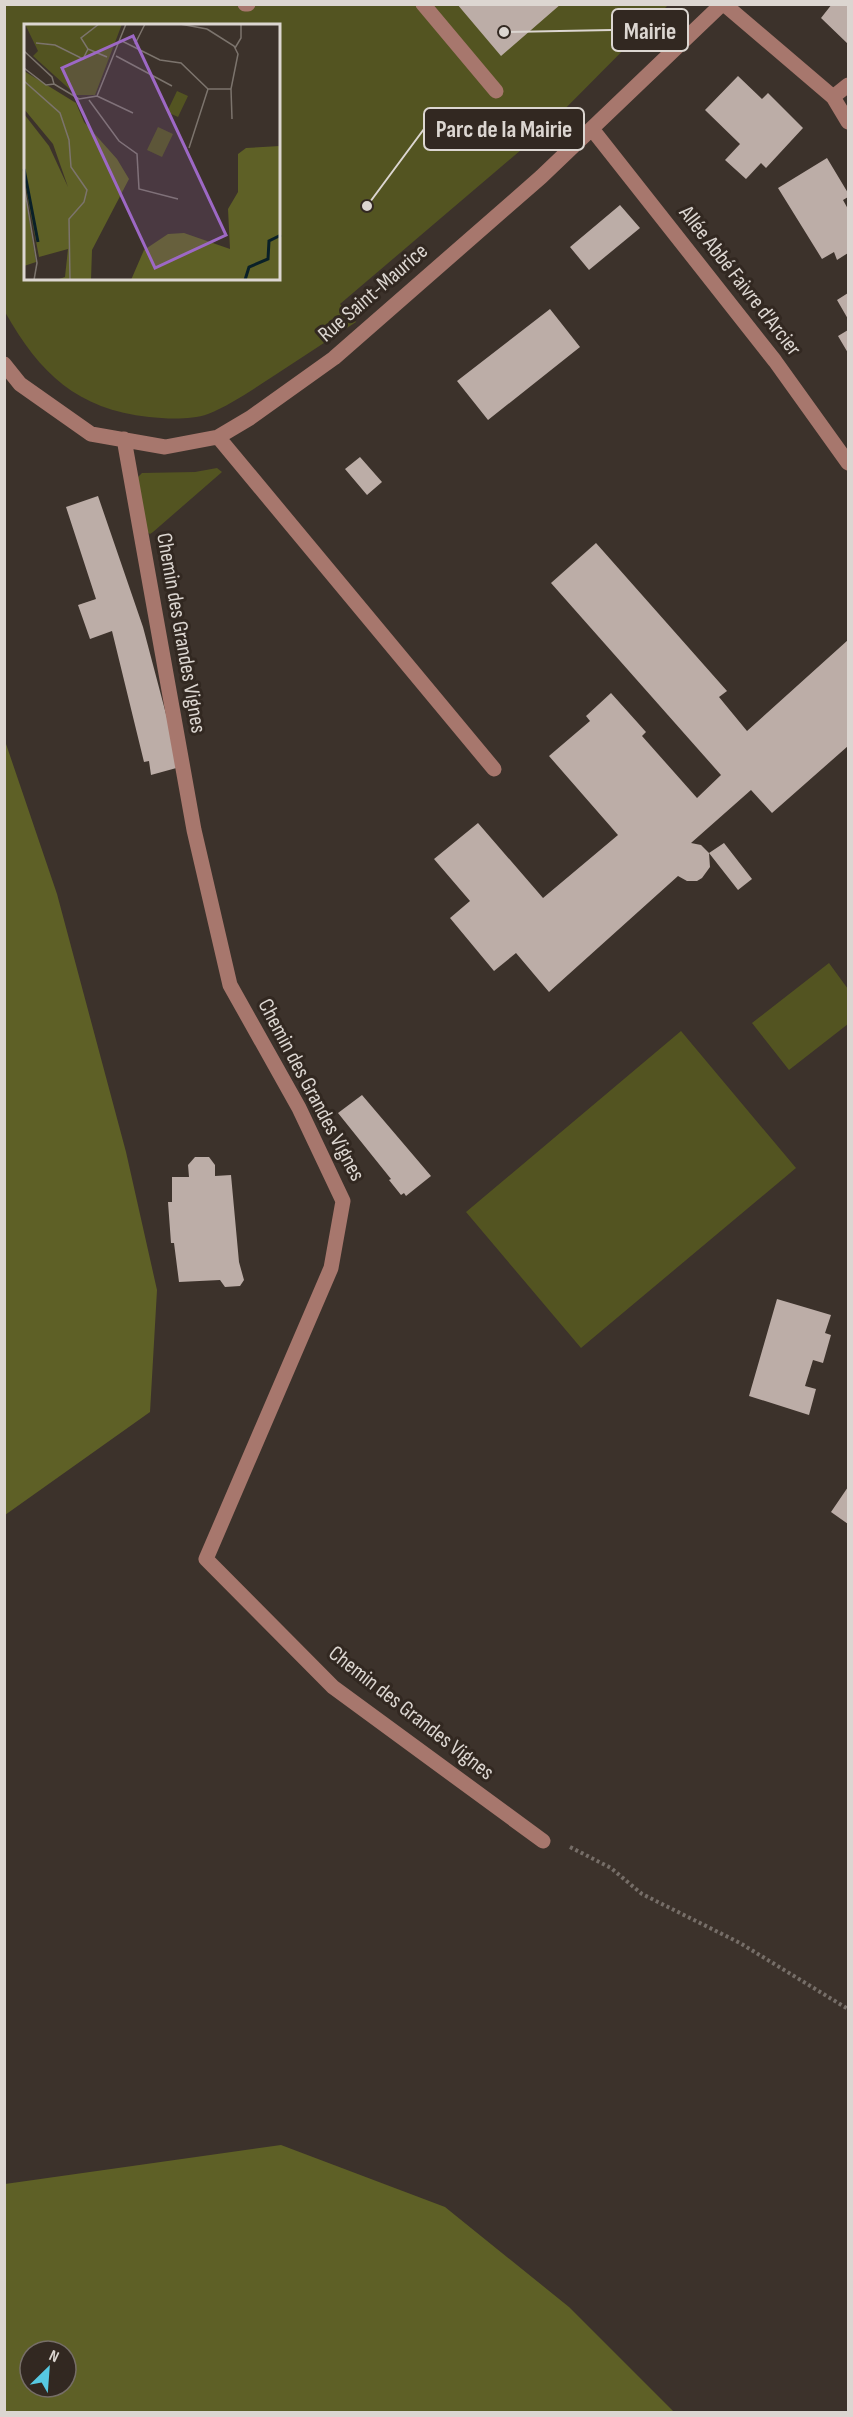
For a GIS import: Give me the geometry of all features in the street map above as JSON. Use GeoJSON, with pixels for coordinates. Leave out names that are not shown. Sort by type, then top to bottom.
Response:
{"type":"FeatureCollection","features":[{"type":"Feature","properties":{"kind":"street"},"geometry":{"type":"LineString","coordinates":[[423,4],[496,91]]}},
{"type":"Feature","properties":{"kind":"street"},"geometry":{"type":"LineString","coordinates":[[723,4],[833,97],[849,122]]}},
{"type":"Feature","properties":{"kind":"street","name":"Rue Saint-Maurice"},"geometry":{"type":"LineString","coordinates":[[4,364],[20,384],[90,434],[165,447],[218,437],[250,418],[334,358],[541,177],[723,4]]}},
{"type":"Feature","properties":{"kind":"street"},"geometry":{"type":"LineString","coordinates":[[833,97],[849,85]]}},
{"type":"Feature","properties":{"kind":"street","name":"Allée Abbé Faivre d'Arcier"},"geometry":{"type":"LineString","coordinates":[[592,129],[775,361],[849,463]]}},
{"type":"Feature","properties":{"kind":"street"},"geometry":{"type":"LineString","coordinates":[[218,437],[494,769]]}},
{"type":"Feature","properties":{"kind":"street","name":"Chemin des Grandes Vignes"},"geometry":{"type":"LineString","coordinates":[[124,439],[194,830],[230,985],[299,1108],[343,1201],[331,1268],[206,1559],[333,1687],[543,1841]]}},
{"type":"Feature","properties":{"kind":"path"},"geometry":{"type":"LineString","coordinates":[[543,1841],[557,1840],[610,1868],[642,1894],[740,1943],[849,2009]]}},
{"type":"Feature","properties":{"kind":"shaded area"},"geometry":{"type":"Polygon","coordinates":[[[4,5],[668,5],[541,133],[340,304],[356,322],[233,402],[208,414],[179,418],[149,417],[101,406],[63,385],[32,353],[5,312],[4,5]]]}},
{"type":"Feature","properties":{"kind":"shaded area"},"geometry":{"type":"Polygon","coordinates":[[[217,468],[222,472],[153,532],[150,534],[146,531],[137,478],[142,473],[195,472],[217,468]]]}},
{"type":"Feature","properties":{"kind":"shaded area"},"geometry":{"type":"Polygon","coordinates":[[[5,741],[57,894],[126,1152],[157,1290],[150,1412],[5,1515],[5,741]]]}},
{"type":"Feature","properties":{"kind":"shaded area"},"geometry":{"type":"Polygon","coordinates":[[[829,963],[848,989],[848,1024],[789,1070],[752,1023],[829,963]]]}},
{"type":"Feature","properties":{"kind":"shaded area"},"geometry":{"type":"Polygon","coordinates":[[[681,1031],[796,1168],[581,1348],[466,1212],[681,1031]]]}},
{"type":"Feature","properties":{"kind":"shaded area"},"geometry":{"type":"Polygon","coordinates":[[[281,2145],[445,2207],[569,2307],[674,2412],[5,2412],[5,2184],[281,2145]]]}},
{"type":"Feature","properties":{"kind":"building"},"geometry":{"type":"Polygon","coordinates":[[[457,4],[561,4],[501,56],[457,4]]]}},
{"type":"Feature","properties":{"kind":"building"},"geometry":{"type":"Polygon","coordinates":[[[832,4],[848,4],[848,44],[821,18],[832,4]]]}},
{"type":"Feature","properties":{"kind":"building"},"geometry":{"type":"Polygon","coordinates":[[[738,76],[762,99],[768,93],[803,128],[766,168],[761,163],[746,179],[725,160],[740,144],[705,110],[738,76]]]}},
{"type":"Feature","properties":{"kind":"building"},"geometry":{"type":"Polygon","coordinates":[[[827,158],[848,193],[848,197],[843,200],[848,209],[848,253],[837,260],[834,252],[822,259],[778,188],[827,158]]]}},
{"type":"Feature","properties":{"kind":"building"},"geometry":{"type":"Polygon","coordinates":[[[620,205],[640,228],[589,270],[570,247],[620,205]]]}},
{"type":"Feature","properties":{"kind":"building"},"geometry":{"type":"Polygon","coordinates":[[[848,293],[848,319],[837,300],[848,293]]]}},
{"type":"Feature","properties":{"kind":"building"},"geometry":{"type":"Polygon","coordinates":[[[550,309],[580,347],[488,420],[457,381],[550,309]]]}},
{"type":"Feature","properties":{"kind":"building"},"geometry":{"type":"Polygon","coordinates":[[[848,330],[848,353],[838,336],[848,330]]]}},
{"type":"Feature","properties":{"kind":"building"},"geometry":{"type":"Polygon","coordinates":[[[360,457],[382,482],[367,495],[345,469],[360,457]]]}},
{"type":"Feature","properties":{"kind":"building"},"geometry":{"type":"Polygon","coordinates":[[[98,496],[143,627],[180,767],[151,775],[149,761],[144,762],[112,631],[90,639],[78,605],[96,599],[66,507],[98,496]]]}},
{"type":"Feature","properties":{"kind":"building"},"geometry":{"type":"Polygon","coordinates":[[[596,543],[727,691],[719,697],[747,731],[848,640],[848,746],[772,813],[751,790],[691,843],[701,845],[709,853],[710,867],[702,878],[697,881],[687,881],[678,876],[549,992],[516,953],[494,971],[450,918],[470,901],[434,859],[478,823],[543,898],[618,835],[549,756],[590,721],[586,716],[611,693],[646,732],[642,736],[697,798],[721,775],[551,583],[596,543]]]}},
{"type":"Feature","properties":{"kind":"building"},"geometry":{"type":"Polygon","coordinates":[[[724,843],[752,879],[738,890],[709,853],[724,843]]]}},
{"type":"Feature","properties":{"kind":"building"},"geometry":{"type":"Polygon","coordinates":[[[362,1095],[431,1176],[406,1196],[404,1193],[401,1195],[389,1180],[391,1179],[338,1113],[362,1095]]]}},
{"type":"Feature","properties":{"kind":"building"},"geometry":{"type":"Polygon","coordinates":[[[195,1157],[209,1157],[215,1165],[215,1176],[231,1175],[239,1262],[244,1280],[240,1286],[225,1287],[220,1280],[179,1282],[174,1243],[171,1243],[168,1202],[172,1202],[172,1177],[189,1177],[188,1165],[195,1157]]]}},
{"type":"Feature","properties":{"kind":"building"},"geometry":{"type":"Polygon","coordinates":[[[777,1299],[831,1315],[825,1333],[831,1335],[823,1363],[813,1360],[805,1386],[816,1389],[809,1415],[749,1396],[777,1299]]]}},
{"type":"Feature","properties":{"kind":"building"},"geometry":{"type":"Polygon","coordinates":[[[848,1487],[848,1524],[831,1512],[848,1487]]]}},
{"type":"Feature","properties":{"kind":"place","name":"Mairie"},"geometry":{"type":"Point","coordinates":[504,32]}},
{"type":"Feature","properties":{"kind":"place","name":"Parc de la Mairie"},"geometry":{"type":"Point","coordinates":[367,206]}}]}
